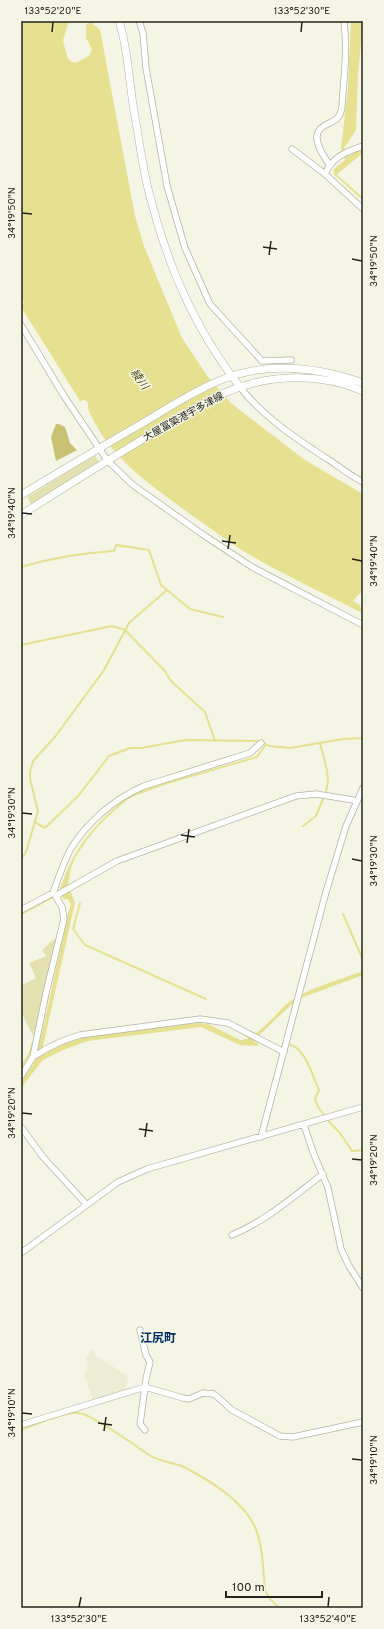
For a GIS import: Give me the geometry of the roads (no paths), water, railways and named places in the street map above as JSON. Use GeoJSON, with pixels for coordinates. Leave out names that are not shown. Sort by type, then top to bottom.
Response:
{"type":"FeatureCollection","features":[{"type":"Feature","properties":{"kind":"main road"},"geometry":{"type":"LineString","coordinates":[[120,21],[126,50],[132,99],[144,168],[150,198],[162,237],[188,303],[216,353],[240,387]]}},
{"type":"Feature","properties":{"kind":"main road","name":"大屋冨築港宇多津線"},"geometry":{"type":"LineString","coordinates":[[21,495],[102,446],[198,391],[231,376],[267,369],[296,368],[322,370],[363,383]]}},
{"type":"Feature","properties":{"kind":"main road","name":"大屋冨築港宇多津線"},"geometry":{"type":"LineString","coordinates":[[21,513],[205,402],[240,387],[295,377],[335,382],[363,391]]}},
{"type":"Feature","properties":{"kind":"street"},"geometry":{"type":"LineString","coordinates":[[139,21],[143,33]]}},
{"type":"Feature","properties":{"kind":"street"},"geometry":{"type":"LineString","coordinates":[[144,21],[143,33],[146,68],[167,186],[185,248],[197,278],[210,304],[262,361],[291,360]]}},
{"type":"Feature","properties":{"kind":"street"},"geometry":{"type":"LineString","coordinates":[[329,164],[317,138],[318,131],[322,127],[336,120],[341,113],[345,64],[344,21]]}},
{"type":"Feature","properties":{"kind":"street"},"geometry":{"type":"LineString","coordinates":[[325,174],[329,164],[340,155],[363,146]]}},
{"type":"Feature","properties":{"kind":"street"},"geometry":{"type":"LineString","coordinates":[[292,149],[325,174],[363,209]]}},
{"type":"Feature","properties":{"kind":"street"},"geometry":{"type":"LineString","coordinates":[[21,325],[64,396],[102,446],[107,460],[133,485],[252,567],[363,625]]}},
{"type":"Feature","properties":{"kind":"street"},"geometry":{"type":"LineString","coordinates":[[240,387],[248,397],[280,425],[315,451],[363,482]]}},
{"type":"Feature","properties":{"kind":"street"},"geometry":{"type":"LineString","coordinates":[[21,1076],[34,1056],[46,993],[64,919],[64,913],[56,894],[64,864],[77,840],[101,813],[128,793],[144,786],[250,753],[261,743]]}},
{"type":"Feature","properties":{"kind":"street"},"geometry":{"type":"LineString","coordinates":[[261,1137],[326,892],[346,826],[363,788]]}},
{"type":"Feature","properties":{"kind":"street"},"geometry":{"type":"LineString","coordinates":[[21,910],[70,888],[118,861],[296,796],[316,794],[353,800],[356,802]]}},
{"type":"Feature","properties":{"kind":"street"},"geometry":{"type":"LineString","coordinates":[[34,1056],[66,1039],[80,1035],[200,1019],[228,1023],[284,1052]]}},
{"type":"Feature","properties":{"kind":"street"},"geometry":{"type":"LineString","coordinates":[[21,1253],[118,1182],[147,1169],[363,1108]]}},
{"type":"Feature","properties":{"kind":"street"},"geometry":{"type":"LineString","coordinates":[[304,1125],[312,1152],[328,1188],[341,1249],[349,1266],[363,1288]]}},
{"type":"Feature","properties":{"kind":"street"},"geometry":{"type":"LineString","coordinates":[[21,1127],[43,1157],[87,1205]]}},
{"type":"Feature","properties":{"kind":"street"},"geometry":{"type":"LineString","coordinates":[[232,1235],[250,1228],[323,1174]]}},
{"type":"Feature","properties":{"kind":"street"},"geometry":{"type":"LineString","coordinates":[[140,1330],[146,1355],[150,1362],[140,1424],[145,1430]]}},
{"type":"Feature","properties":{"kind":"street"},"geometry":{"type":"LineString","coordinates":[[21,1425],[145,1387],[189,1399],[203,1393],[214,1394],[232,1410],[280,1436],[286,1437],[293,1437],[363,1422]]}},
{"type":"Feature","properties":{"kind":"water","name":"綾川"},"geometry":{"type":"Polygon","coordinates":[[[21,21],[69,21],[63,40],[67,57],[70,61],[76,63],[90,55],[92,49],[86,38],[86,25],[91,22],[100,30],[135,216],[144,246],[182,338],[208,377],[232,404],[305,460],[363,494],[363,591],[353,601],[360,605],[362,613],[285,574],[240,549],[164,495],[131,468],[103,437],[90,414],[88,403],[85,400],[80,401],[21,307],[24,302],[21,297],[21,21]]]}},
{"type":"Feature","properties":{"kind":"water"},"geometry":{"type":"Polygon","coordinates":[[[351,21],[363,21],[358,75],[356,130],[344,148],[349,156],[363,148],[363,151],[335,176],[333,170],[345,160],[341,148],[348,88],[351,21]]]}},
{"type":"Feature","properties":{"kind":"water"},"geometry":{"type":"Polygon","coordinates":[[[69,866],[71,867],[68,885],[75,903],[41,1055],[65,1042],[87,1036],[197,1023],[208,1024],[240,1040],[246,1039],[266,1025],[288,1003],[304,993],[363,971],[363,975],[301,998],[291,1005],[254,1040],[255,1043],[258,1043],[258,1046],[240,1045],[201,1027],[88,1041],[63,1050],[43,1060],[21,1088],[23,1079],[34,1063],[71,904],[68,899],[63,899],[60,888],[69,866]]]}},
{"type":"Feature","properties":{"kind":"waterway"},"geometry":{"type":"LineString","coordinates":[[345,166],[363,152]]}},
{"type":"Feature","properties":{"kind":"waterway"},"geometry":{"type":"LineString","coordinates":[[335,173],[363,199]]}},
{"type":"Feature","properties":{"kind":"waterway"},"geometry":{"type":"LineString","coordinates":[[21,567],[67,556],[114,551],[116,545],[149,550],[161,585],[190,609],[223,617]]}},
{"type":"Feature","properties":{"kind":"waterway"},"geometry":{"type":"LineString","coordinates":[[21,859],[26,852],[38,811],[30,779],[33,761],[55,737],[104,670],[129,623],[167,590]]}},
{"type":"Feature","properties":{"kind":"waterway"},"geometry":{"type":"LineString","coordinates":[[21,645],[112,626],[125,630],[164,670],[171,681],[205,712],[215,741]]}},
{"type":"Feature","properties":{"kind":"waterway"},"geometry":{"type":"LineString","coordinates":[[34,822],[45,828],[79,795],[109,756],[130,748],[141,748],[186,740],[260,741],[269,746],[290,748],[343,739],[363,738]]}},
{"type":"Feature","properties":{"kind":"waterway"},"geometry":{"type":"LineString","coordinates":[[303,826],[316,816],[326,792],[328,781],[327,770],[320,743]]}},
{"type":"Feature","properties":{"kind":"waterway"},"geometry":{"type":"LineString","coordinates":[[69,869],[86,839],[110,813],[128,798],[164,784],[257,757],[266,744]]}},
{"type":"Feature","properties":{"kind":"waterway"},"geometry":{"type":"LineString","coordinates":[[21,914],[51,898]]}},
{"type":"Feature","properties":{"kind":"waterway"},"geometry":{"type":"LineString","coordinates":[[80,903],[73,929],[85,945],[206,999]]}},
{"type":"Feature","properties":{"kind":"waterway"},"geometry":{"type":"LineString","coordinates":[[343,914],[363,960]]}},
{"type":"Feature","properties":{"kind":"waterway"},"geometry":{"type":"LineString","coordinates":[[21,1067],[30,1053],[32,1044]]}},
{"type":"Feature","properties":{"kind":"waterway"},"geometry":{"type":"LineString","coordinates":[[289,1044],[300,1051],[308,1063],[319,1090],[315,1099],[318,1107],[340,1133],[352,1151],[363,1150]]}},
{"type":"Feature","properties":{"kind":"waterway"},"geometry":{"type":"LineString","coordinates":[[21,1430],[67,1414],[79,1413],[103,1424],[149,1455],[162,1461],[184,1467],[204,1478],[234,1500],[250,1517],[258,1534],[265,1590],[271,1600],[280,1608]]}},
{"type":"Feature","properties":{"kind":"district","name":"江尻町"},"geometry":{"type":"Point","coordinates":[158,1338]}}]}
